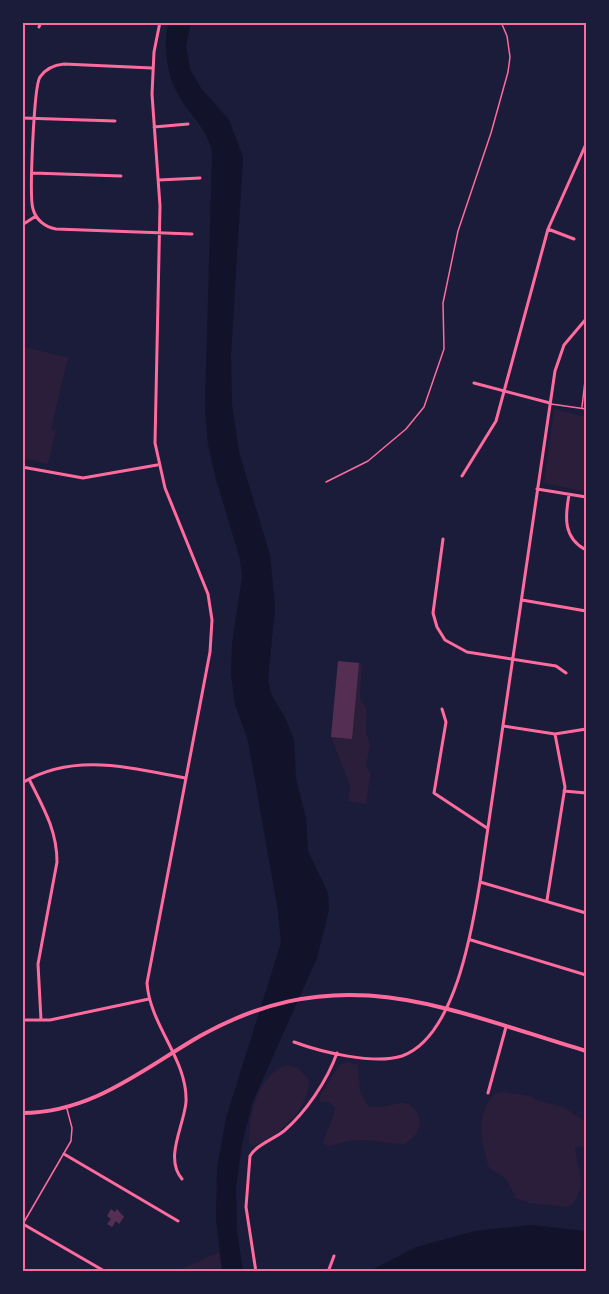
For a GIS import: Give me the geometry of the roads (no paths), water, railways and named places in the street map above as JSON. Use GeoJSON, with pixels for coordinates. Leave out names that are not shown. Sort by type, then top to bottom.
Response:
{"type":"FeatureCollection","features":[{"type":"Feature","properties":{"kind":"street"},"geometry":{"type":"LineString","coordinates":[[160,22],[152,68],[159,180],[155,443],[157,465],[202,575],[212,620],[210,652],[149,965],[149,999],[156,1019],[174,1052],[186,1097],[175,1151],[176,1168],[182,1179]]}},
{"type":"Feature","properties":{"kind":"street"},"geometry":{"type":"LineString","coordinates":[[152,68],[53,66],[43,73],[37,82],[31,203],[36,216],[44,225],[56,229],[192,234]]}},
{"type":"Feature","properties":{"kind":"street"},"geometry":{"type":"LineString","coordinates":[[22,118],[115,121]]}},
{"type":"Feature","properties":{"kind":"street"},"geometry":{"type":"LineString","coordinates":[[154,127],[188,124]]}},
{"type":"Feature","properties":{"kind":"street"},"geometry":{"type":"LineString","coordinates":[[462,476],[491,431],[506,392],[548,229],[585,153],[586,144]]}},
{"type":"Feature","properties":{"kind":"street"},"geometry":{"type":"LineString","coordinates":[[33,173],[121,176]]}},
{"type":"Feature","properties":{"kind":"street"},"geometry":{"type":"LineString","coordinates":[[159,180],[200,177]]}},
{"type":"Feature","properties":{"kind":"street"},"geometry":{"type":"LineString","coordinates":[[22,225],[36,216]]}},
{"type":"Feature","properties":{"kind":"street"},"geometry":{"type":"LineString","coordinates":[[548,229],[574,239]]}},
{"type":"Feature","properties":{"kind":"street"},"geometry":{"type":"LineString","coordinates":[[294,1042],[338,1053],[383,1059],[409,1053],[430,1036],[445,1008],[470,940],[550,403],[560,353],[569,337],[586,319]]}},
{"type":"Feature","properties":{"kind":"street"},"geometry":{"type":"LineString","coordinates":[[474,383],[550,403]]}},
{"type":"Feature","properties":{"kind":"street"},"geometry":{"type":"LineString","coordinates":[[22,467],[83,478],[157,465]]}},
{"type":"Feature","properties":{"kind":"street"},"geometry":{"type":"LineString","coordinates":[[537,489],[586,497]]}},
{"type":"Feature","properties":{"kind":"street"},"geometry":{"type":"LineString","coordinates":[[569,495],[565,517],[567,528],[575,542],[586,550]]}},
{"type":"Feature","properties":{"kind":"street"},"geometry":{"type":"LineString","coordinates":[[443,539],[433,608],[439,632],[449,644],[462,651],[556,666],[566,673]]}},
{"type":"Feature","properties":{"kind":"street"},"geometry":{"type":"LineString","coordinates":[[522,600],[586,611]]}},
{"type":"Feature","properties":{"kind":"street"},"geometry":{"type":"LineString","coordinates":[[442,710],[446,722],[434,793],[488,828]]}},
{"type":"Feature","properties":{"kind":"street"},"geometry":{"type":"LineString","coordinates":[[503,726],[555,735],[586,729]]}},
{"type":"Feature","properties":{"kind":"street"},"geometry":{"type":"LineString","coordinates":[[547,900],[564,791],[563,770],[555,735]]}},
{"type":"Feature","properties":{"kind":"street"},"geometry":{"type":"LineString","coordinates":[[22,783],[59,768],[97,764],[185,778]]}},
{"type":"Feature","properties":{"kind":"street"},"geometry":{"type":"LineString","coordinates":[[29,779],[49,818],[57,847],[57,862],[38,964],[41,1020]]}},
{"type":"Feature","properties":{"kind":"street"},"geometry":{"type":"LineString","coordinates":[[564,791],[586,793]]}},
{"type":"Feature","properties":{"kind":"street"},"geometry":{"type":"LineString","coordinates":[[480,882],[586,913]]}},
{"type":"Feature","properties":{"kind":"street"},"geometry":{"type":"LineString","coordinates":[[470,940],[586,975]]}},
{"type":"Feature","properties":{"kind":"street"},"geometry":{"type":"LineString","coordinates":[[22,1113],[66,1108],[121,1085],[216,1028],[254,1011],[308,999],[366,993],[415,1000],[586,1051]]}},
{"type":"Feature","properties":{"kind":"street"},"geometry":{"type":"LineString","coordinates":[[22,1020],[41,1020],[149,999]]}},
{"type":"Feature","properties":{"kind":"street"},"geometry":{"type":"LineString","coordinates":[[488,1093],[506,1027]]}},
{"type":"Feature","properties":{"kind":"street"},"geometry":{"type":"LineString","coordinates":[[256,1272],[246,1207],[250,1156],[255,1149],[281,1134],[301,1114],[338,1053]]}},
{"type":"Feature","properties":{"kind":"street"},"geometry":{"type":"LineString","coordinates":[[64,1154],[178,1221]]}},
{"type":"Feature","properties":{"kind":"street"},"geometry":{"type":"LineString","coordinates":[[22,1224],[106,1272]]}},
{"type":"Feature","properties":{"kind":"street"},"geometry":{"type":"LineString","coordinates":[[328,1272],[334,1256]]}},
{"type":"Feature","properties":{"kind":"lane"},"geometry":{"type":"LineString","coordinates":[[326,482],[368,461],[411,424],[424,407],[444,349],[443,303],[458,231],[486,150],[508,72],[510,57],[507,36],[501,22]]}},
{"type":"Feature","properties":{"kind":"lane"},"geometry":{"type":"LineString","coordinates":[[582,408],[586,372]]}},
{"type":"Feature","properties":{"kind":"lane"},"geometry":{"type":"LineString","coordinates":[[550,403],[586,409]]}},
{"type":"Feature","properties":{"kind":"lane"},"geometry":{"type":"LineString","coordinates":[[22,1224],[64,1154],[72,1134],[66,1108]]}}]}
